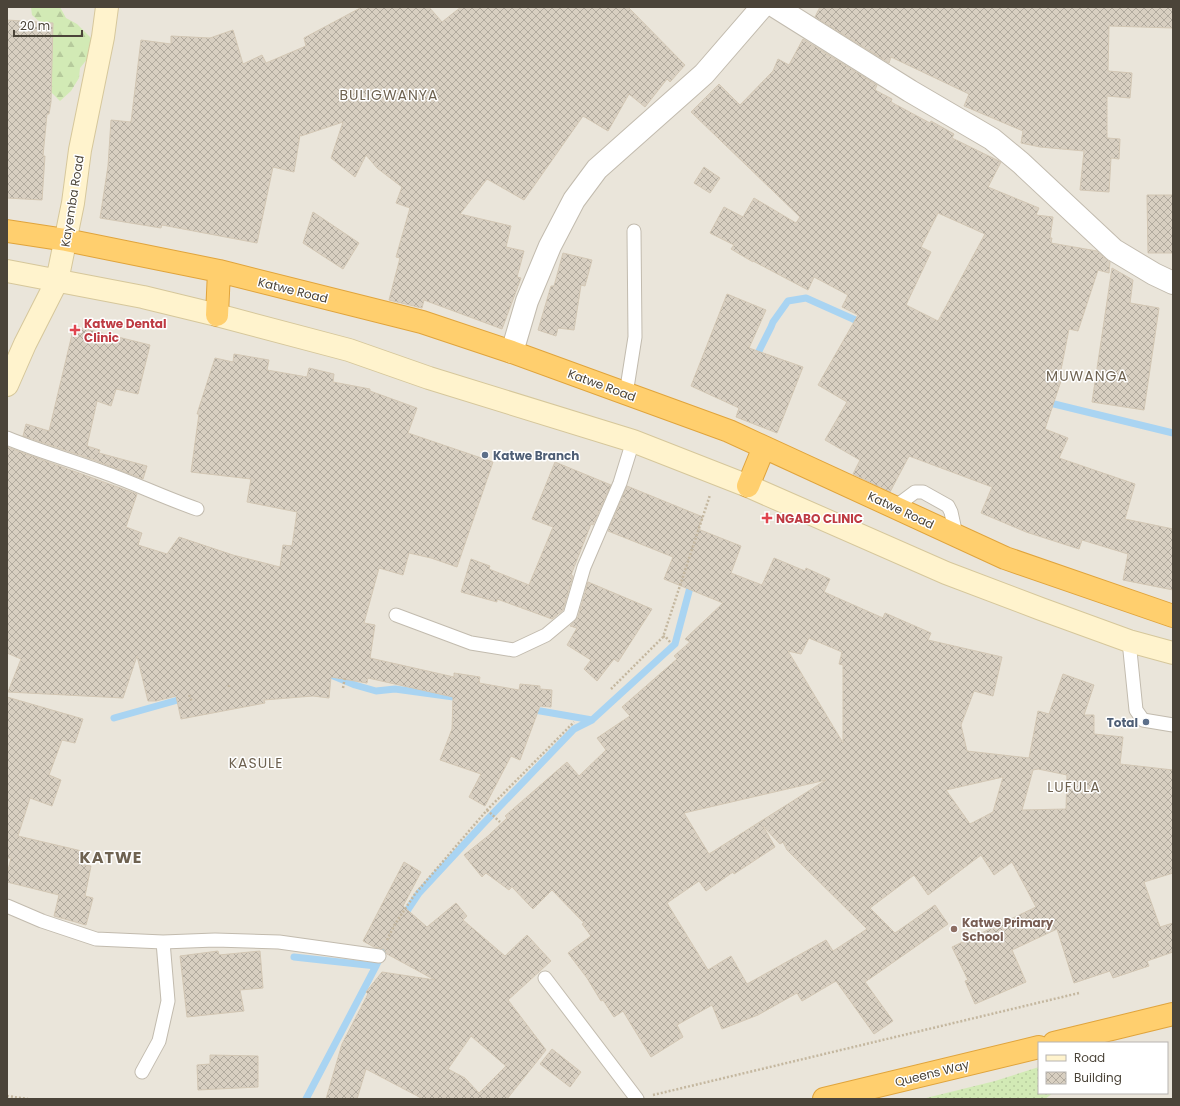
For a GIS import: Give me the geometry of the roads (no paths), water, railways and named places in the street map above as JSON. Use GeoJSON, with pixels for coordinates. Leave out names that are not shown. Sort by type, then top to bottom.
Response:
{"type":"FeatureCollection","features":[{"type":"Feature","properties":{"kind":"highway","name":"Katwe Road"},"geometry":{"type":"LineString","coordinates":[[7,231],[66,240],[219,271],[422,322],[512,352],[728,431],[1005,558],[1173,616]]}},
{"type":"Feature","properties":{"kind":"highway"},"geometry":{"type":"LineString","coordinates":[[217,315],[219,271]]}},
{"type":"Feature","properties":{"kind":"highway"},"geometry":{"type":"LineString","coordinates":[[748,486],[764,448]]}},
{"type":"Feature","properties":{"kind":"highway"},"geometry":{"type":"LineString","coordinates":[[1058,1042],[1173,1014]]}},
{"type":"Feature","properties":{"kind":"highway","name":"Queens Way"},"geometry":{"type":"LineString","coordinates":[[824,1099],[1038,1047]]}},
{"type":"Feature","properties":{"kind":"street","name":"Kayemba Road"},"geometry":{"type":"LineString","coordinates":[[7,385],[25,344],[57,281],[73,203],[80,150],[103,37],[107,7]]}},
{"type":"Feature","properties":{"kind":"street"},"geometry":{"type":"LineString","coordinates":[[512,352],[527,301],[550,246],[574,200],[597,170],[704,74],[762,7]]}},
{"type":"Feature","properties":{"kind":"street"},"geometry":{"type":"LineString","coordinates":[[776,7],[910,92],[992,139],[1021,162],[1114,250],[1154,274],[1173,282]]}},
{"type":"Feature","properties":{"kind":"street"},"geometry":{"type":"LineString","coordinates":[[7,271],[143,297],[349,350],[429,378],[633,441],[718,473],[946,573],[1129,641],[1173,653]]}},
{"type":"Feature","properties":{"kind":"lane"},"geometry":{"type":"LineString","coordinates":[[626,394],[635,338],[634,231]]}},
{"type":"Feature","properties":{"kind":"lane"},"geometry":{"type":"LineString","coordinates":[[7,438],[28,447],[113,476],[164,498],[197,509]]}},
{"type":"Feature","properties":{"kind":"lane"},"geometry":{"type":"LineString","coordinates":[[396,615],[471,642],[514,650],[546,635],[570,615],[584,567],[620,483],[633,441]]}},
{"type":"Feature","properties":{"kind":"lane"},"geometry":{"type":"LineString","coordinates":[[1129,641],[1136,710],[1142,720],[1173,725]]}},
{"type":"Feature","properties":{"kind":"lane"},"geometry":{"type":"LineString","coordinates":[[7,906],[42,921],[96,939],[163,942],[215,940],[279,942],[379,956]]}},
{"type":"Feature","properties":{"kind":"lane"},"geometry":{"type":"LineString","coordinates":[[142,1072],[159,1041],[168,1001],[163,942]]}},
{"type":"Feature","properties":{"kind":"lane"},"geometry":{"type":"LineString","coordinates":[[545,978],[637,1099]]}},
{"type":"Feature","properties":{"kind":"waterway"},"geometry":{"type":"LineString","coordinates":[[755,359],[773,322],[788,301],[806,298],[862,323]]}},
{"type":"Feature","properties":{"kind":"waterway"},"geometry":{"type":"LineString","coordinates":[[1046,402],[1173,433]]}},
{"type":"Feature","properties":{"kind":"waterway"},"geometry":{"type":"LineString","coordinates":[[403,917],[419,893],[574,729],[592,720],[675,644],[692,580]]}},
{"type":"Feature","properties":{"kind":"waterway"},"geometry":{"type":"LineString","coordinates":[[331,675],[355,685],[376,691],[395,689],[461,698]]}},
{"type":"Feature","properties":{"kind":"waterway"},"geometry":{"type":"LineString","coordinates":[[114,718],[185,698]]}},
{"type":"Feature","properties":{"kind":"waterway"},"geometry":{"type":"LineString","coordinates":[[529,709],[592,720]]}},
{"type":"Feature","properties":{"kind":"waterway"},"geometry":{"type":"LineString","coordinates":[[306,1099],[388,941]]}},
{"type":"Feature","properties":{"kind":"waterway"},"geometry":{"type":"LineString","coordinates":[[294,957],[376,966]]}},
{"type":"Feature","properties":{"kind":"place","name":"Katwe Dental Clinic"},"geometry":{"type":"Point","coordinates":[75,330]}},
{"type":"Feature","properties":{"kind":"place","name":"Katwe Branch"},"geometry":{"type":"Point","coordinates":[485,455]}},
{"type":"Feature","properties":{"kind":"place","name":"NGABO CLINIC"},"geometry":{"type":"Point","coordinates":[767,518]}},
{"type":"Feature","properties":{"kind":"place","name":"Total"},"geometry":{"type":"Point","coordinates":[1146,722]}},
{"type":"Feature","properties":{"kind":"place","name":"Katwe Primary School"},"geometry":{"type":"Point","coordinates":[954,929]}},
{"type":"Feature","properties":{"kind":"district","name":"BULIGWANYA"},"geometry":{"type":"Point","coordinates":[389,95]}},
{"type":"Feature","properties":{"kind":"district","name":"MUWANGA"},"geometry":{"type":"Point","coordinates":[1087,376]}},
{"type":"Feature","properties":{"kind":"district","name":"KASULE"},"geometry":{"type":"Point","coordinates":[256,763]}},
{"type":"Feature","properties":{"kind":"district","name":"LUFULA"},"geometry":{"type":"Point","coordinates":[1074,787]}},
{"type":"Feature","properties":{"kind":"district","name":"KATWE"},"geometry":{"type":"Point","coordinates":[111,857]}}]}
